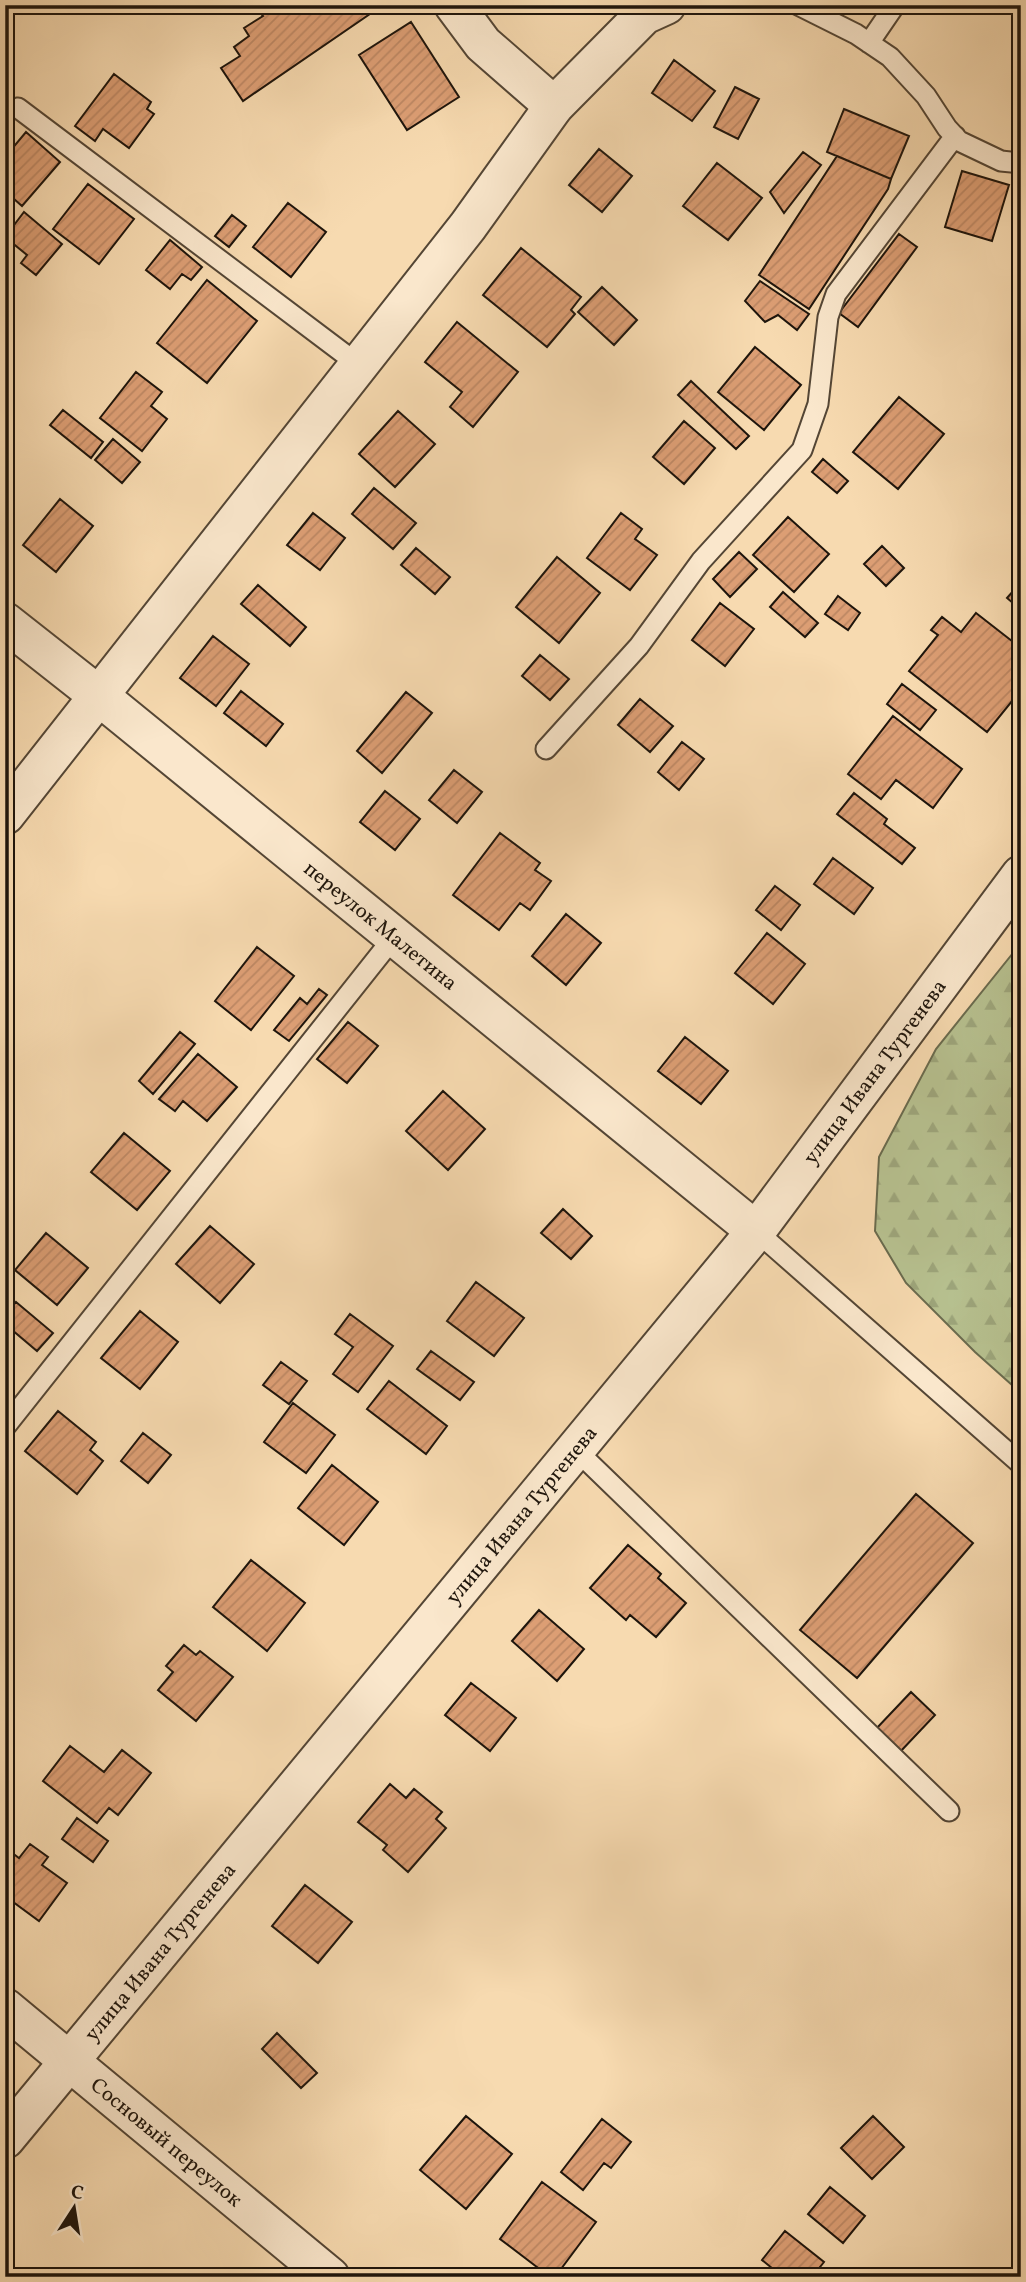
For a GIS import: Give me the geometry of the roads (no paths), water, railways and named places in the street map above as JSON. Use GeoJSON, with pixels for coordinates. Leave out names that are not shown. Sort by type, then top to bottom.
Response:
{"type":"FeatureCollection","features":[{"type":"Feature","properties":{"kind":"street"},"geometry":{"type":"LineString","coordinates":[[454,5],[483,44],[554,106]]}},
{"type":"Feature","properties":{"kind":"street"},"geometry":{"type":"LineString","coordinates":[[5,815],[468,226],[554,106],[645,15],[666,5]]}},
{"type":"Feature","properties":{"kind":"street","name":"переулок Малетина"},"geometry":{"type":"LineString","coordinates":[[5,622],[756,1231]]}},
{"type":"Feature","properties":{"kind":"street","name":"улица Ивана Тургенева"},"geometry":{"type":"LineString","coordinates":[[5,2140],[756,1231],[1021,875]]}},
{"type":"Feature","properties":{"kind":"street","name":"Сосновый переулок"},"geometry":{"type":"LineString","coordinates":[[5,2008],[330,2277]]}},
{"type":"Feature","properties":{"kind":"lane"},"geometry":{"type":"LineString","coordinates":[[799,5],[890,57],[926,96],[954,136],[981,153],[1001,161],[1021,163]]}},
{"type":"Feature","properties":{"kind":"lane"},"geometry":{"type":"LineString","coordinates":[[869,43],[895,5]]}},
{"type":"Feature","properties":{"kind":"lane"},"geometry":{"type":"LineString","coordinates":[[18,108],[359,365]]}},
{"type":"Feature","properties":{"kind":"lane"},"geometry":{"type":"LineString","coordinates":[[546,749],[639,646],[701,561],[802,450],[818,404],[831,304],[954,136]]}},
{"type":"Feature","properties":{"kind":"lane"},"geometry":{"type":"LineString","coordinates":[[5,1427],[394,937]]}},
{"type":"Feature","properties":{"kind":"lane"},"geometry":{"type":"LineString","coordinates":[[756,1231],[1021,1464]]}},
{"type":"Feature","properties":{"kind":"lane"},"geometry":{"type":"LineString","coordinates":[[575,1449],[949,1811]]}}]}
